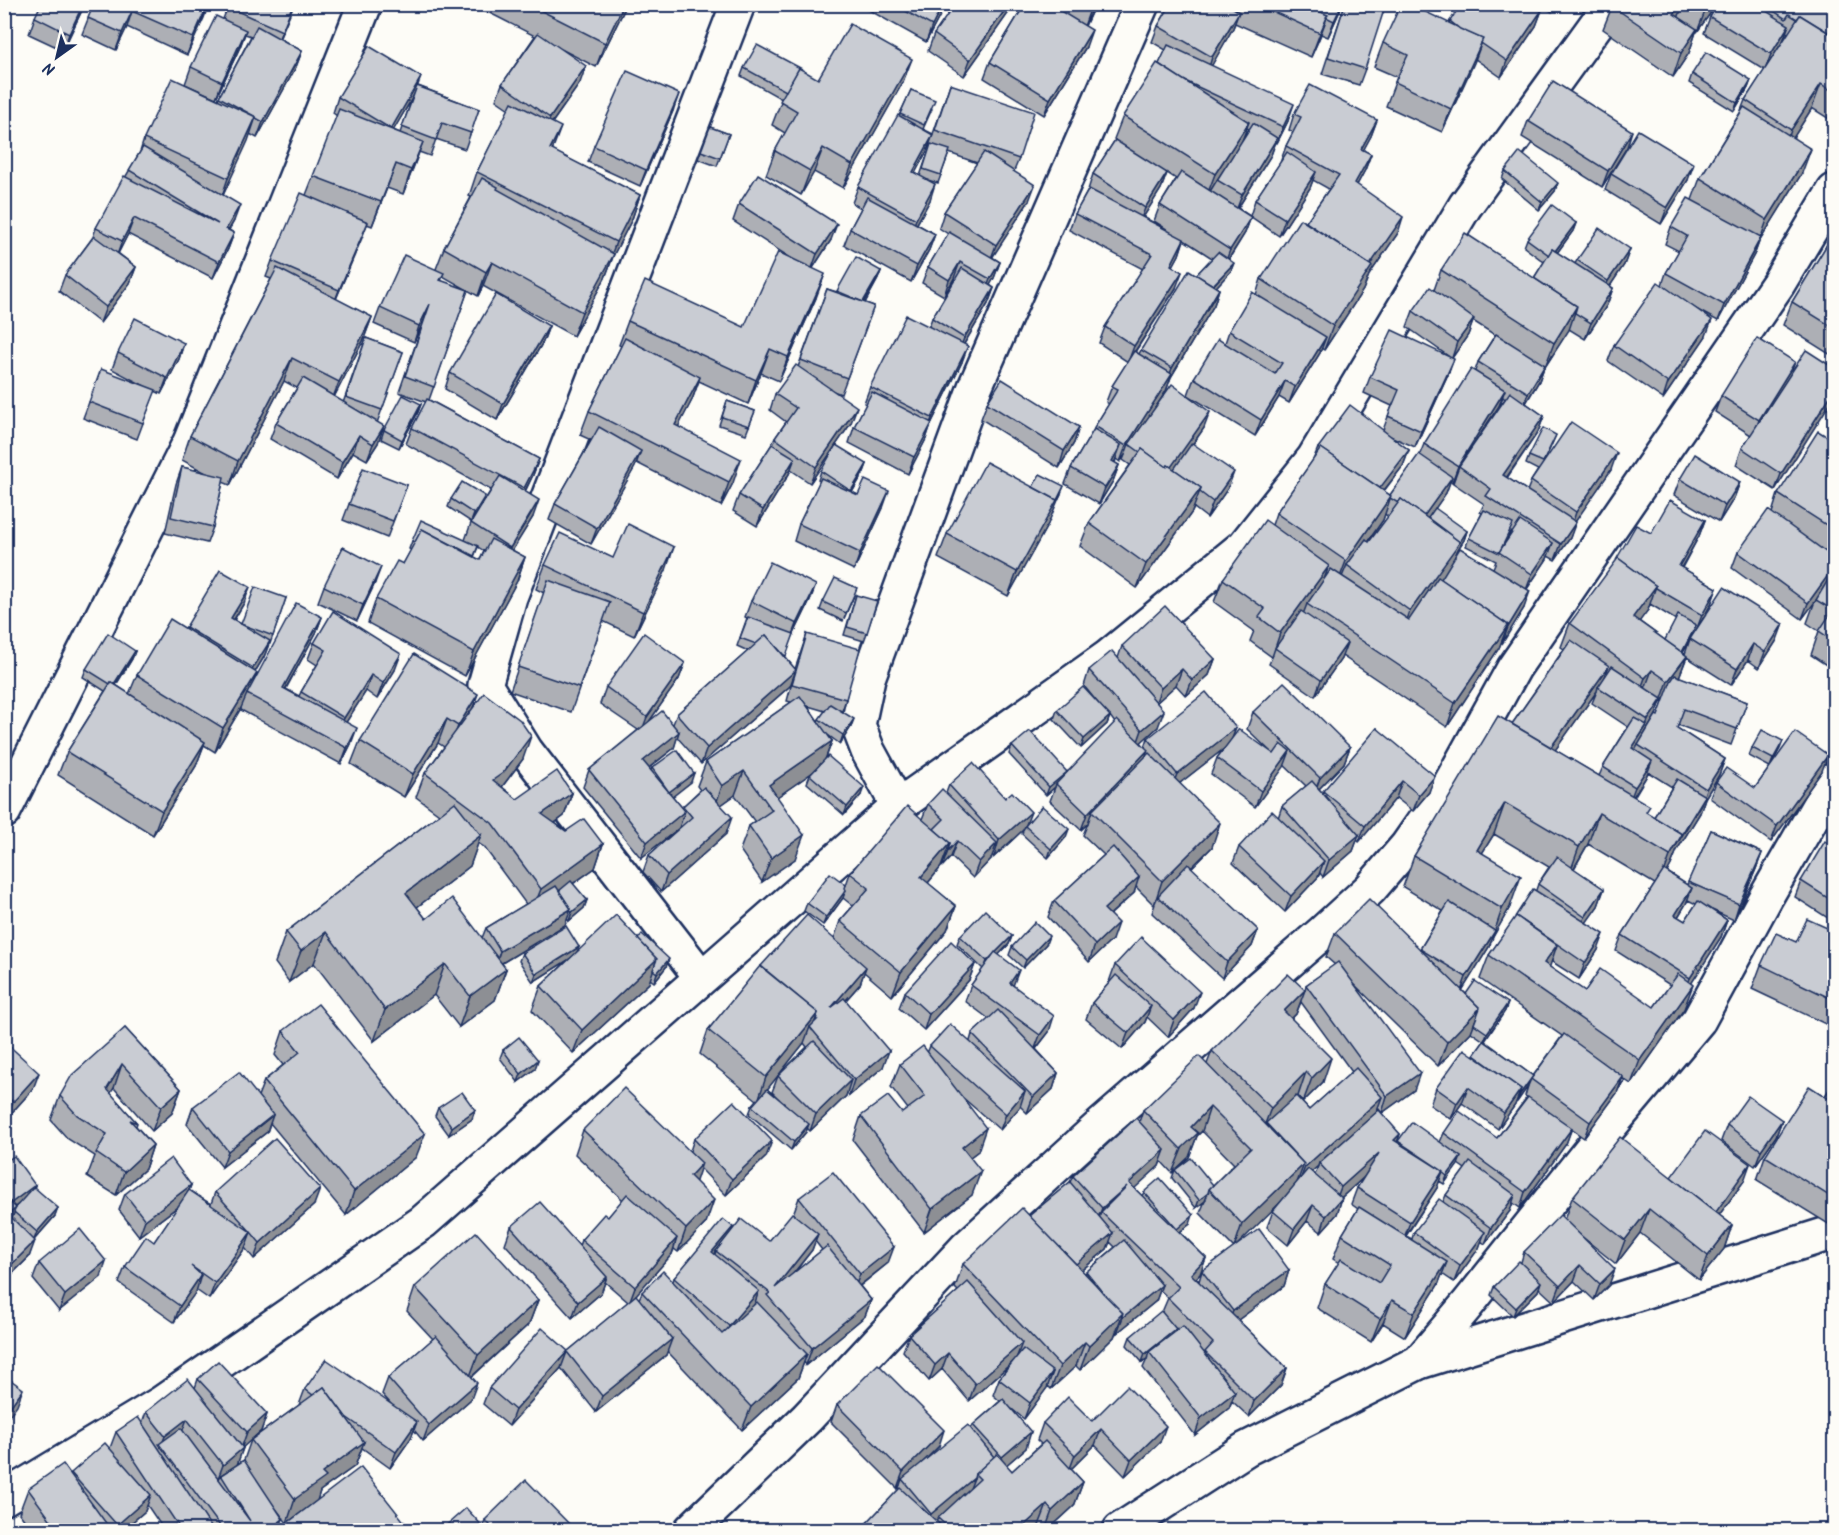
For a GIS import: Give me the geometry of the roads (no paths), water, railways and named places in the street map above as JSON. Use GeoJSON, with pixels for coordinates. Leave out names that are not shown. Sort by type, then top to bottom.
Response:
{"type":"FeatureCollection","features":[{"type":"Feature","properties":{"kind":"street"},"geometry":{"type":"LineString","coordinates":[[4,811],[190,442],[365,4]]}},
{"type":"Feature","properties":{"kind":"street"},"geometry":{"type":"LineString","coordinates":[[700,977],[526,752],[486,685],[510,597],[738,4]]}},
{"type":"Feature","properties":{"kind":"street"},"geometry":{"type":"LineString","coordinates":[[898,806],[868,751],[858,725],[868,678],[975,387],[1142,4]]}},
{"type":"Feature","properties":{"kind":"street"},"geometry":{"type":"LineString","coordinates":[[4,1498],[160,1404],[423,1222],[700,977],[898,806],[1108,657],[1244,546],[1314,458],[1465,206],[1611,4]]}},
{"type":"Feature","properties":{"kind":"street"},"geometry":{"type":"LineString","coordinates":[[691,1530],[807,1418],[966,1248],[1100,1126],[1323,933],[1370,889],[1407,846],[1449,786],[1514,668],[1778,284],[1834,191]]}},
{"type":"Feature","properties":{"kind":"street"},"geometry":{"type":"LineString","coordinates":[[1419,1362],[1600,1138],[1699,1020],[1834,779]]}},
{"type":"Feature","properties":{"kind":"street"},"geometry":{"type":"LineString","coordinates":[[1120,1530],[1246,1449],[1419,1362],[1834,1232]]}}]}
